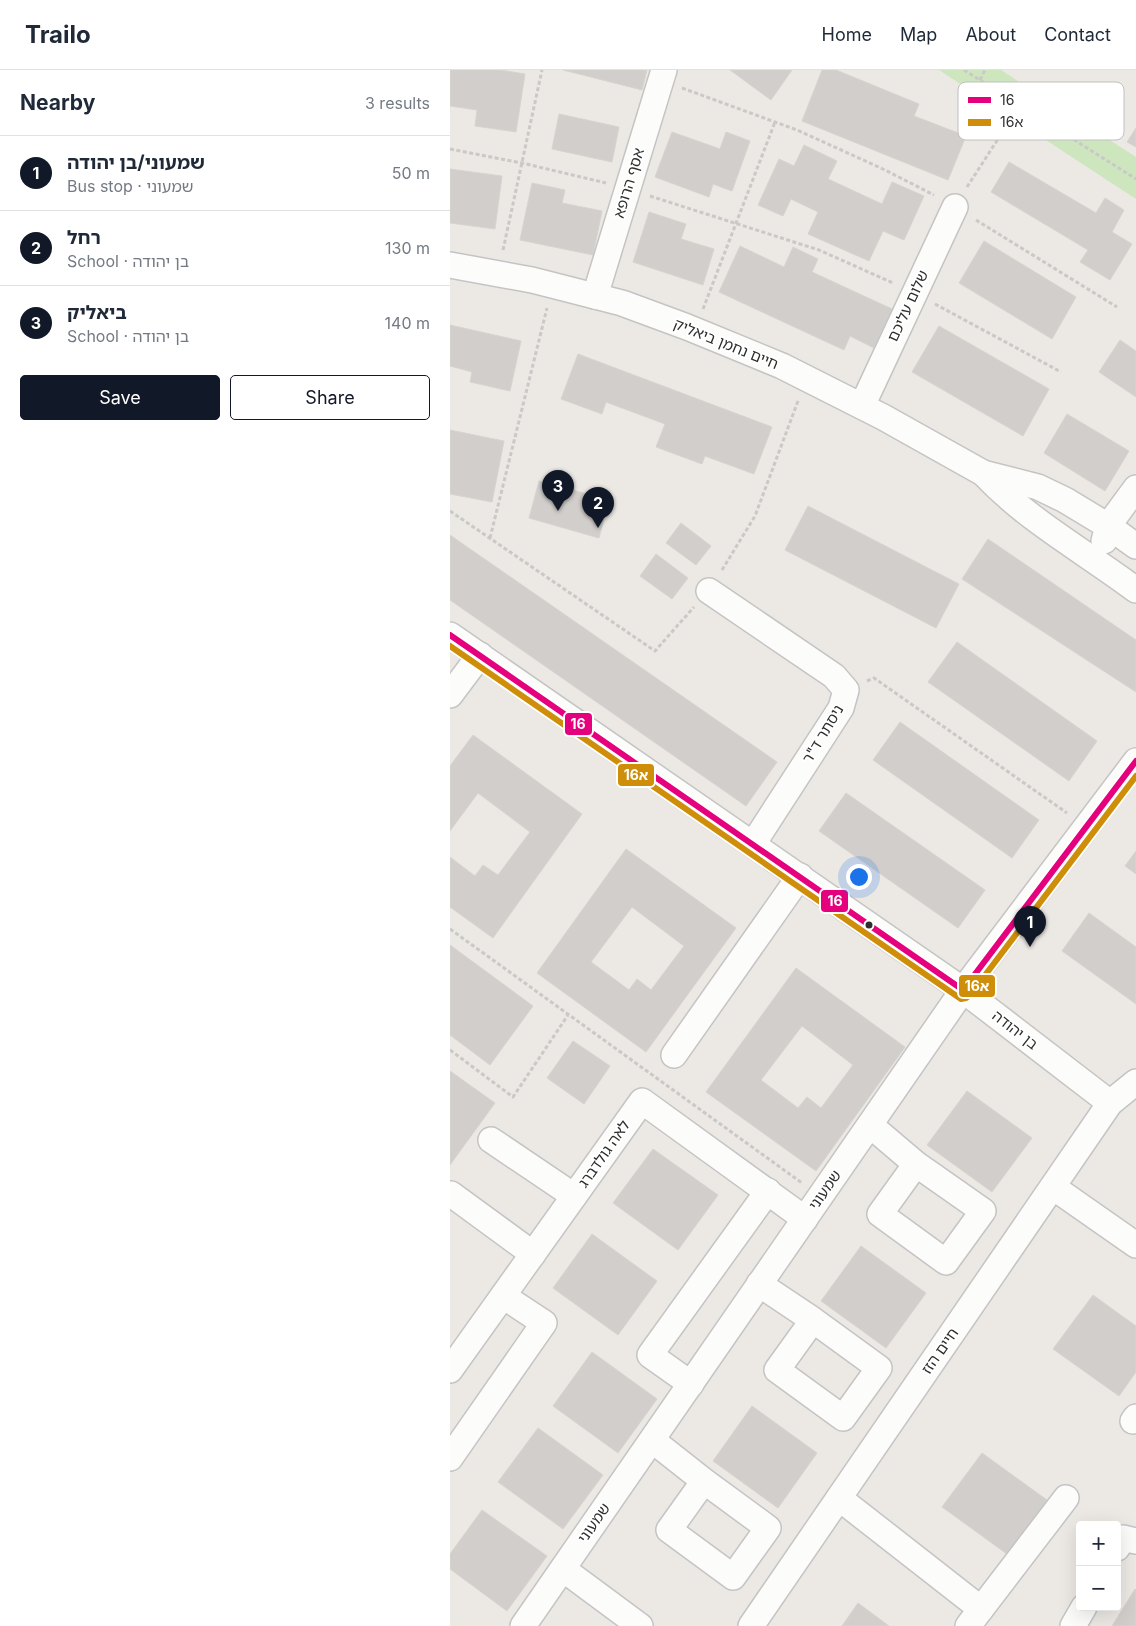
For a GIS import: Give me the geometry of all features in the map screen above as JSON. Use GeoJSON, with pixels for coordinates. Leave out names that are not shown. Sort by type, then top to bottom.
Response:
{"type":"FeatureCollection","features":[{"type":"Feature","properties":{"kind":"street","name":"אסף הרופא"},"geometry":{"type":"LineString","coordinates":[[595,296],[662,75]]}},
{"type":"Feature","properties":{"kind":"street","name":"שלום עליכם"},"geometry":{"type":"LineString","coordinates":[[862,406],[955,207]]}},
{"type":"Feature","properties":{"kind":"street","name":"חיים נחמן ביאליק"},"geometry":{"type":"LineString","coordinates":[[450,266],[552,285],[622,303],[694,330],[782,366],[862,406],[982,472],[1038,487],[1066,500],[1134,540]]}},
{"type":"Feature","properties":{"kind":"street","name":"חיים נחמן ביאליק"},"geometry":{"type":"LineString","coordinates":[[982,472],[1022,510],[1136,590]]}},
{"type":"Feature","properties":{"kind":"street"},"geometry":{"type":"LineString","coordinates":[[1099,563],[1108,526],[1136,488]]}},
{"type":"Feature","properties":{"kind":"street"},"geometry":{"type":"LineString","coordinates":[[1099,563],[1134,540]]}},
{"type":"Feature","properties":{"kind":"street","name":"ניסתר ד\"ר"},"geometry":{"type":"LineString","coordinates":[[709,592],[834,676],[846,690],[841,708],[753,844]]}},
{"type":"Feature","properties":{"kind":"street","name":"בן יהודה"},"geometry":{"type":"LineString","coordinates":[[450,635],[964,990],[1110,1103]]}},
{"type":"Feature","properties":{"kind":"street"},"geometry":{"type":"LineString","coordinates":[[450,695],[480,656]]}},
{"type":"Feature","properties":{"kind":"street","name":"שמעוני"},"geometry":{"type":"LineString","coordinates":[[523,1626],[964,990],[1136,761]]}},
{"type":"Feature","properties":{"kind":"street"},"geometry":{"type":"LineString","coordinates":[[674,1055],[800,876]]}},
{"type":"Feature","properties":{"kind":"street","name":"חיים הזז"},"geometry":{"type":"LineString","coordinates":[[751,1626],[1110,1103],[1136,1082]]}},
{"type":"Feature","properties":{"kind":"street","name":"לאה גולדברג"},"geometry":{"type":"LineString","coordinates":[[450,1370],[642,1101],[805,1219]]}},
{"type":"Feature","properties":{"kind":"street"},"geometry":{"type":"LineString","coordinates":[[870,1125],[916,1164]]}},
{"type":"Feature","properties":{"kind":"street"},"geometry":{"type":"LineString","coordinates":[[491,1140],[574,1196]]}},
{"type":"Feature","properties":{"kind":"street"},"geometry":{"type":"LineString","coordinates":[[1053,1187],[1136,1245]]}},
{"type":"Feature","properties":{"kind":"street"},"geometry":{"type":"LineString","coordinates":[[691,1384],[650,1355],[768,1191]]}},
{"type":"Feature","properties":{"kind":"street"},"geometry":{"type":"LineString","coordinates":[[451,1194],[533,1254]]}},
{"type":"Feature","properties":{"kind":"street"},"geometry":{"type":"LineString","coordinates":[[759,1284],[813,1320]]}},
{"type":"Feature","properties":{"kind":"street"},"geometry":{"type":"LineString","coordinates":[[450,1458],[544,1323],[503,1296]]}},
{"type":"Feature","properties":{"kind":"street"},"geometry":{"type":"LineString","coordinates":[[652,1440],[704,1481]]}},
{"type":"Feature","properties":{"kind":"street"},"geometry":{"type":"LineString","coordinates":[[839,1498],[974,1617],[1066,1498]]}},
{"type":"Feature","properties":{"kind":"street"},"geometry":{"type":"LineString","coordinates":[[1121,1541],[1123,1538],[1136,1541]]}},
{"type":"Feature","properties":{"kind":"street"},"geometry":{"type":"LineString","coordinates":[[563,1569],[640,1626]]}},
{"type":"Feature","properties":{"kind":"street"},"geometry":{"type":"LineString","coordinates":[[1073,1626],[1082,1611]]}},
{"type":"Feature","properties":{"kind":"path"},"geometry":{"type":"LineString","coordinates":[[498,274],[542,70]]}},
{"type":"Feature","properties":{"kind":"path"},"geometry":{"type":"LineString","coordinates":[[964,70],[983,82]]}},
{"type":"Feature","properties":{"kind":"path"},"geometry":{"type":"LineString","coordinates":[[980,80],[985,70]]}},
{"type":"Feature","properties":{"kind":"path"},"geometry":{"type":"LineString","coordinates":[[662,75],[882,169],[955,207],[1117,307]]}},
{"type":"Feature","properties":{"kind":"path"},"geometry":{"type":"LineString","coordinates":[[694,330],[775,122]]}},
{"type":"Feature","properties":{"kind":"path"},"geometry":{"type":"LineString","coordinates":[[955,207],[998,140]]}},
{"type":"Feature","properties":{"kind":"path"},"geometry":{"type":"LineString","coordinates":[[1075,140],[1136,179]]}},
{"type":"Feature","properties":{"kind":"path"},"geometry":{"type":"LineString","coordinates":[[450,149],[522,163],[628,189],[820,250],[914,293],[1061,372]]}},
{"type":"Feature","properties":{"kind":"path"},"geometry":{"type":"LineString","coordinates":[[490,538],[552,285]]}},
{"type":"Feature","properties":{"kind":"path"},"geometry":{"type":"LineString","coordinates":[[450,511],[655,651],[709,592],[755,516],[806,378]]}},
{"type":"Feature","properties":{"kind":"path"},"geometry":{"type":"LineString","coordinates":[[846,690],[874,678],[1086,826]]}},
{"type":"Feature","properties":{"kind":"path"},"geometry":{"type":"LineString","coordinates":[[450,929],[820,1196]]}},
{"type":"Feature","properties":{"kind":"path"},"geometry":{"type":"LineString","coordinates":[[450,1050],[513,1097],[568,1015]]}},
{"type":"Feature","properties":{"kind":"green space"},"geometry":{"type":"Polygon","coordinates":[[[939,70],[1001,70],[1020,82],[958,82],[939,70]]]}},
{"type":"Feature","properties":{"kind":"green space"},"geometry":{"type":"Polygon","coordinates":[[[1046,140],[1110,140],[1136,157],[1136,199],[1046,140]]]}},
{"type":"Feature","properties":{"kind":"building"},"geometry":{"type":"Polygon","coordinates":[[[450,70],[500,70],[525,74],[516,132],[475,126],[477,110],[450,106],[450,70]]]}},
{"type":"Feature","properties":{"kind":"building"},"geometry":{"type":"Polygon","coordinates":[[[563,70],[647,70],[642,90],[563,70]]]}},
{"type":"Feature","properties":{"kind":"building"},"geometry":{"type":"Polygon","coordinates":[[[730,70],[792,70],[771,100],[730,70]]]}},
{"type":"Feature","properties":{"kind":"building"},"geometry":{"type":"Polygon","coordinates":[[[822,70],[836,70],[919,104],[914,116],[958,133],[958,140],[964,140],[948,180],[802,121],[822,70]]]}},
{"type":"Feature","properties":{"kind":"building"},"geometry":{"type":"Polygon","coordinates":[[[559,114],[619,127],[612,162],[552,149],[559,114]]]}},
{"type":"Feature","properties":{"kind":"building"},"geometry":{"type":"Polygon","coordinates":[[[1136,128],[1136,147],[1127,142],[1136,128]]]}},
{"type":"Feature","properties":{"kind":"building"},"geometry":{"type":"Polygon","coordinates":[[[672,132],[720,149],[726,132],[750,141],[732,191],[713,184],[709,197],[655,177],[672,132]]]}},
{"type":"Feature","properties":{"kind":"building"},"geometry":{"type":"Polygon","coordinates":[[[804,145],[837,161],[828,179],[882,204],[892,182],[924,196],[904,240],[883,231],[869,261],[808,234],[818,212],[791,199],[783,216],[758,205],[779,159],[794,166],[804,145]]]}},
{"type":"Feature","properties":{"kind":"building"},"geometry":{"type":"Polygon","coordinates":[[[1009,162],[1096,213],[1105,198],[1124,210],[1112,232],[1132,244],[1110,280],[1080,262],[1088,250],[991,192],[1009,162]]]}},
{"type":"Feature","properties":{"kind":"building"},"geometry":{"type":"Polygon","coordinates":[[[450,169],[502,176],[495,229],[450,223],[450,169]]]}},
{"type":"Feature","properties":{"kind":"building"},"geometry":{"type":"Polygon","coordinates":[[[532,183],[565,190],[562,203],[602,211],[593,255],[520,240],[532,183]]]}},
{"type":"Feature","properties":{"kind":"building"},"geometry":{"type":"Polygon","coordinates":[[[649,212],[686,224],[681,239],[714,249],[703,285],[633,262],[649,212]]]}},
{"type":"Feature","properties":{"kind":"building"},"geometry":{"type":"Polygon","coordinates":[[[984,241],[1076,297],[1052,339],[959,283],[984,241]]]}},
{"type":"Feature","properties":{"kind":"building"},"geometry":{"type":"Polygon","coordinates":[[[740,246],[784,267],[793,247],[818,259],[812,272],[892,309],[874,348],[850,336],[844,350],[719,292],[740,246]]]}},
{"type":"Feature","properties":{"kind":"building"},"geometry":{"type":"Polygon","coordinates":[[[450,325],[521,341],[510,391],[470,382],[472,372],[450,366],[450,325]]]}},
{"type":"Feature","properties":{"kind":"building"},"geometry":{"type":"Polygon","coordinates":[[[939,326],[1049,389],[1023,436],[912,372],[939,326]]]}},
{"type":"Feature","properties":{"kind":"building"},"geometry":{"type":"Polygon","coordinates":[[[1120,340],[1136,351],[1136,397],[1099,372],[1120,340]]]}},
{"type":"Feature","properties":{"kind":"building"},"geometry":{"type":"Polygon","coordinates":[[[578,354],[772,427],[754,474],[705,456],[702,464],[656,447],[665,424],[606,402],[602,414],[561,399],[578,354]]]}},
{"type":"Feature","properties":{"kind":"building"},"geometry":{"type":"Polygon","coordinates":[[[1067,414],[1129,451],[1105,491],[1044,453],[1067,414]]]}},
{"type":"Feature","properties":{"kind":"building"},"geometry":{"type":"Polygon","coordinates":[[[450,430],[504,441],[492,502],[450,494],[450,430]]]}},
{"type":"Feature","properties":{"kind":"building"},"geometry":{"type":"Polygon","coordinates":[[[539,481],[609,500],[599,538],[529,518],[539,481]]]}},
{"type":"Feature","properties":{"kind":"building"},"geometry":{"type":"Polygon","coordinates":[[[808,506],[959,584],[936,628],[785,550],[808,506]]]}},
{"type":"Feature","properties":{"kind":"building"},"geometry":{"type":"Polygon","coordinates":[[[681,523],[711,546],[696,565],[666,543],[681,523]]]}},
{"type":"Feature","properties":{"kind":"building"},"geometry":{"type":"Polygon","coordinates":[[[450,535],[777,762],[746,806],[450,600],[450,535]]]}},
{"type":"Feature","properties":{"kind":"building"},"geometry":{"type":"Polygon","coordinates":[[[988,539],[1136,640],[1136,692],[962,579],[988,539]]]}},
{"type":"Feature","properties":{"kind":"building"},"geometry":{"type":"Polygon","coordinates":[[[656,554],[688,578],[672,599],[640,576],[656,554]]]}},
{"type":"Feature","properties":{"kind":"building"},"geometry":{"type":"Polygon","coordinates":[[[957,642],[1097,741],[1069,781],[928,682],[957,642]]]}},
{"type":"Feature","properties":{"kind":"building"},"geometry":{"type":"Polygon","coordinates":[[[900,722],[1039,820],[1012,858],[873,760],[900,722]]]}},
{"type":"Feature","properties":{"kind":"building"},"geometry":{"type":"Polygon","coordinates":[[[473,735],[582,814],[493,938],[450,907],[450,857],[475,876],[483,865],[498,875],[530,832],[478,793],[450,831],[450,766],[473,735]]]}},
{"type":"Feature","properties":{"kind":"building"},"geometry":{"type":"Polygon","coordinates":[[[846,793],[985,890],[958,928],[819,831],[846,793]]]}},
{"type":"Feature","properties":{"kind":"building"},"geometry":{"type":"Polygon","coordinates":[[[626,849],[736,928],[646,1052],[537,973],[626,849]],[[632,907],[591,962],[629,990],[637,979],[651,990],[684,946],[632,907]]]}},
{"type":"Feature","properties":{"kind":"building"},"geometry":{"type":"Polygon","coordinates":[[[1136,851],[1136,874],[1125,866],[1136,851]]]}},
{"type":"Feature","properties":{"kind":"building"},"geometry":{"type":"Polygon","coordinates":[[[1089,913],[1136,947],[1136,1004],[1062,951],[1089,913]]]}},
{"type":"Feature","properties":{"kind":"building"},"geometry":{"type":"Polygon","coordinates":[[[450,945],[533,1006],[490,1065],[450,1035],[450,945]]]}},
{"type":"Feature","properties":{"kind":"building"},"geometry":{"type":"Polygon","coordinates":[[[796,968],[905,1047],[816,1171],[706,1092],[796,968]],[[802,1026],[761,1080],[798,1108],[807,1097],[821,1108],[853,1065],[802,1026]]]}},
{"type":"Feature","properties":{"kind":"building"},"geometry":{"type":"Polygon","coordinates":[[[573,1041],[610,1066],[584,1104],[547,1078],[573,1041]]]}},
{"type":"Feature","properties":{"kind":"building"},"geometry":{"type":"Polygon","coordinates":[[[450,1071],[495,1103],[450,1165],[450,1071]]]}},
{"type":"Feature","properties":{"kind":"building"},"geometry":{"type":"Polygon","coordinates":[[[967,1091],[1032,1138],[992,1192],[927,1145],[967,1091]]]}},
{"type":"Feature","properties":{"kind":"building"},"geometry":{"type":"Polygon","coordinates":[[[653,1149],[718,1195],[678,1250],[613,1203],[653,1149]]]}},
{"type":"Feature","properties":{"kind":"building"},"geometry":{"type":"Polygon","coordinates":[[[592,1234],[657,1281],[618,1335],[553,1288],[592,1234]]]}},
{"type":"Feature","properties":{"kind":"building"},"geometry":{"type":"Polygon","coordinates":[[[861,1246],[926,1293],[886,1348],[821,1301],[861,1246]]]}},
{"type":"Feature","properties":{"kind":"building"},"geometry":{"type":"Polygon","coordinates":[[[1093,1295],[1136,1326],[1136,1372],[1119,1396],[1053,1349],[1093,1295]]]}},
{"type":"Feature","properties":{"kind":"building"},"geometry":{"type":"Polygon","coordinates":[[[592,1352],[657,1399],[618,1453],[553,1406],[592,1352]]]}},
{"type":"Feature","properties":{"kind":"building"},"geometry":{"type":"Polygon","coordinates":[[[752,1406],[817,1453],[778,1508],[713,1461],[752,1406]]]}},
{"type":"Feature","properties":{"kind":"building"},"geometry":{"type":"Polygon","coordinates":[[[538,1428],[603,1475],[563,1529],[498,1482],[538,1428]]]}},
{"type":"Feature","properties":{"kind":"building"},"geometry":{"type":"Polygon","coordinates":[[[982,1453],[1047,1500],[1007,1554],[942,1507],[982,1453]]]}},
{"type":"Feature","properties":{"kind":"building"},"geometry":{"type":"Polygon","coordinates":[[[482,1510],[547,1556],[507,1611],[450,1569],[450,1554],[482,1510]]]}},
{"type":"Feature","properties":{"kind":"building"},"geometry":{"type":"Polygon","coordinates":[[[1135,1589],[1136,1626],[1112,1626],[1135,1589]]]}},
{"type":"Feature","properties":{"kind":"building"},"geometry":{"type":"Polygon","coordinates":[[[858,1603],[889,1626],[842,1626],[858,1603]]]}},
{"type":"Feature","properties":{"kind":"transit line","name":"16"},"geometry":{"type":"LineString","coordinates":[[450,635],[963,990]]}},
{"type":"Feature","properties":{"kind":"transit line","name":"16א"},"geometry":{"type":"LineString","coordinates":[[450,646],[961,999],[970,995],[1136,776]]}},
{"type":"Feature","properties":{"kind":"transit line","name":"16"},"geometry":{"type":"LineString","coordinates":[[963,990],[1136,761]]}},
{"type":"Feature","properties":{"kind":"place","name":"ביאליק"},"geometry":{"type":"Point","coordinates":[558,511]}},
{"type":"Feature","properties":{"kind":"place","name":"רחל"},"geometry":{"type":"Point","coordinates":[598,528]}},
{"type":"Feature","properties":{"kind":"place","name":"שמעוני/בן יהודה"},"geometry":{"type":"Point","coordinates":[1030,947]}}]}
